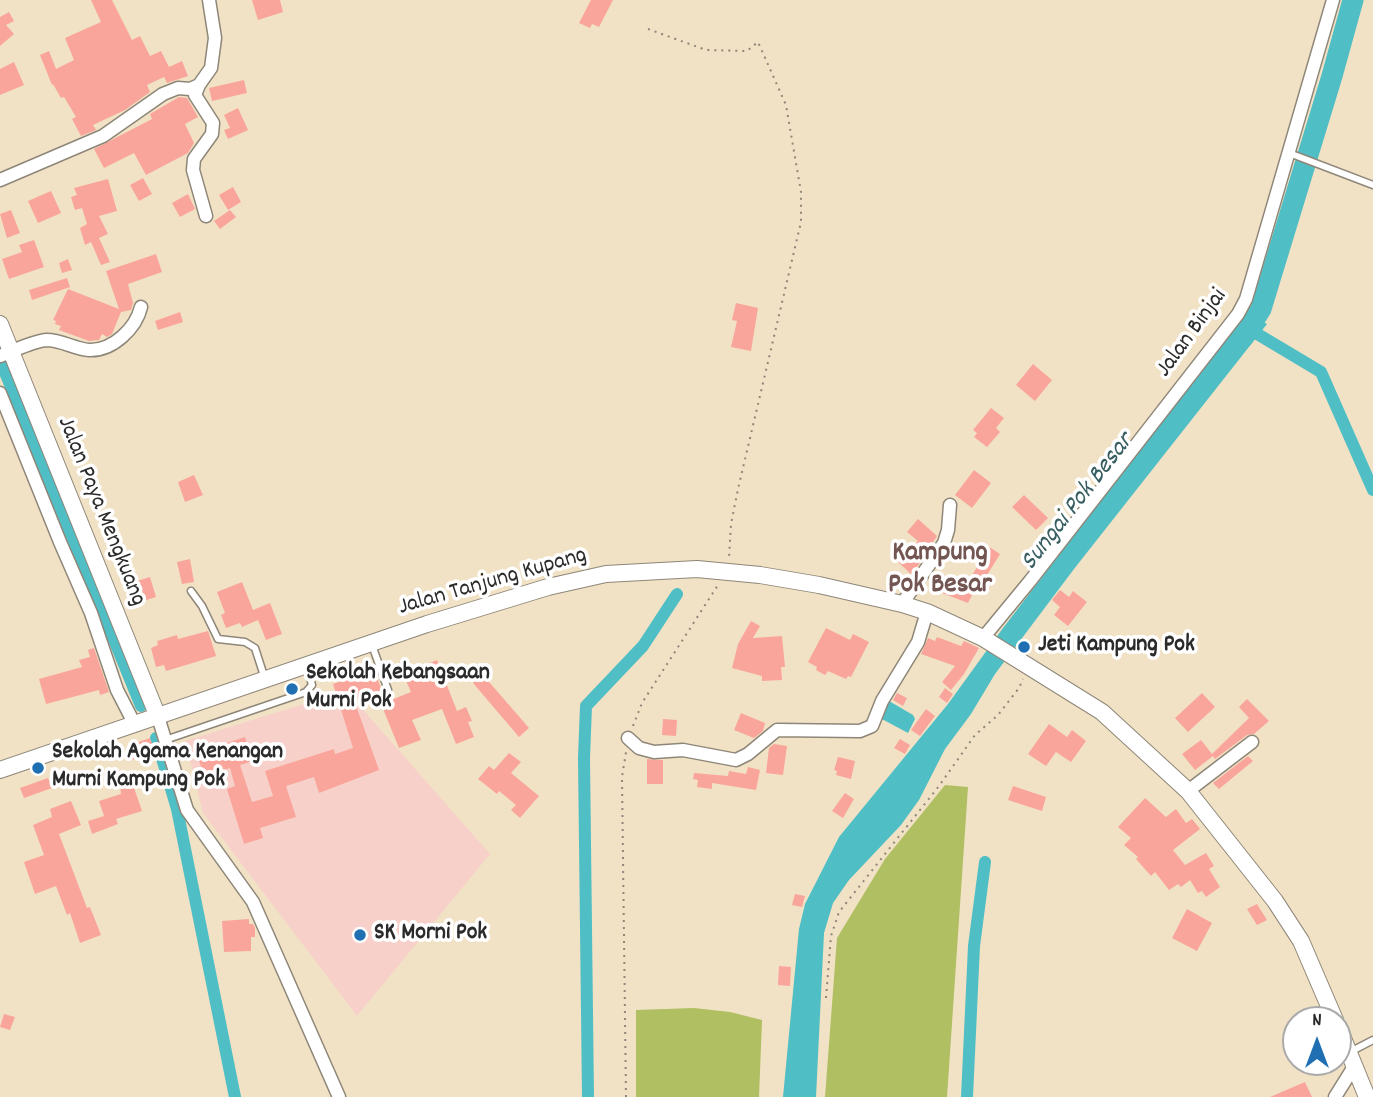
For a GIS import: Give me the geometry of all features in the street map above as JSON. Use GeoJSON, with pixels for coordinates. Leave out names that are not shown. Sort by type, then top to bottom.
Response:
{"type":"FeatureCollection","features":[{"type":"Feature","properties":{"kind":"main road","name":"Jalan Paya Mengkuang"},"geometry":{"type":"LineString","coordinates":[[0,324],[6,354],[158,717]]}},
{"type":"Feature","properties":{"kind":"main road","name":"Jalan Tanjung Kupang"},"geometry":{"type":"LineString","coordinates":[[0,770],[372,643],[548,587],[606,574],[697,569],[819,585],[928,612],[983,638],[1102,712],[1188,791],[1275,901],[1296,933],[1329,1006]]}},
{"type":"Feature","properties":{"kind":"main road"},"geometry":{"type":"LineString","coordinates":[[1352,1059],[1367,1097]]}},
{"type":"Feature","properties":{"kind":"street"},"geometry":{"type":"LineString","coordinates":[[206,216],[193,170],[194,159],[212,134],[213,123],[195,95],[211,68],[215,38],[209,0]]}},
{"type":"Feature","properties":{"kind":"street","name":"Jalan Binjai"},"geometry":{"type":"LineString","coordinates":[[983,638],[1238,314],[1246,299],[1293,154],[1333,0]]}},
{"type":"Feature","properties":{"kind":"street"},"geometry":{"type":"LineString","coordinates":[[0,180],[103,136],[163,94],[178,88],[190,89],[200,85]]}},
{"type":"Feature","properties":{"kind":"street"},"geometry":{"type":"LineString","coordinates":[[6,354],[46,340],[89,350],[104,347],[130,330],[141,307]]}},
{"type":"Feature","properties":{"kind":"street"},"geometry":{"type":"LineString","coordinates":[[0,393],[95,623],[117,690],[135,725]]}},
{"type":"Feature","properties":{"kind":"street"},"geometry":{"type":"LineString","coordinates":[[902,604],[944,543],[950,505]]}},
{"type":"Feature","properties":{"kind":"street"},"geometry":{"type":"LineString","coordinates":[[628,738],[639,748],[654,752],[683,750],[736,760],[748,754],[777,730],[848,732],[867,729],[872,726],[882,701],[918,642],[928,612]]}},
{"type":"Feature","properties":{"kind":"street"},"geometry":{"type":"LineString","coordinates":[[158,717],[187,810],[253,902],[340,1097]]}},
{"type":"Feature","properties":{"kind":"street"},"geometry":{"type":"LineString","coordinates":[[1188,791],[1252,742]]}},
{"type":"Feature","properties":{"kind":"street"},"geometry":{"type":"LineString","coordinates":[[1335,1097],[1344,1076]]}},
{"type":"Feature","properties":{"kind":"lane"},"geometry":{"type":"LineString","coordinates":[[1293,154],[1373,185]]}},
{"type":"Feature","properties":{"kind":"lane"},"geometry":{"type":"LineString","coordinates":[[191,591],[202,606],[218,639],[245,642],[255,648],[265,680]]}},
{"type":"Feature","properties":{"kind":"lane"},"geometry":{"type":"LineString","coordinates":[[372,643],[388,690]]}},
{"type":"Feature","properties":{"kind":"lane"},"geometry":{"type":"LineString","coordinates":[[166,740],[306,692],[312,685],[307,666]]}},
{"type":"Feature","properties":{"kind":"lane"},"geometry":{"type":"LineString","coordinates":[[1352,1059],[1373,1040]]}},
{"type":"Feature","properties":{"kind":"path"},"geometry":{"type":"LineString","coordinates":[[625,1097],[622,777],[628,738],[642,704],[728,571],[731,524],[738,489],[800,222],[800,192],[786,105],[758,42],[747,51],[706,50],[648,29]]}},
{"type":"Feature","properties":{"kind":"path"},"geometry":{"type":"LineString","coordinates":[[826,998],[831,936],[839,912],[939,786],[975,735],[998,715],[1020,688],[1022,661]]}},
{"type":"Feature","properties":{"kind":"shaded area","name":"SK Morni Pok"},"geometry":{"type":"Polygon","coordinates":[[[329,696],[336,709],[358,704],[490,854],[357,1016],[203,813],[185,741],[329,696]]]}},
{"type":"Feature","properties":{"kind":"green space"},"geometry":{"type":"Polygon","coordinates":[[[945,785],[968,787],[947,1097],[825,1097],[837,938],[885,859],[945,785]]]}},
{"type":"Feature","properties":{"kind":"green space"},"geometry":{"type":"Polygon","coordinates":[[[694,1008],[730,1012],[762,1020],[759,1097],[636,1097],[636,1010],[694,1008]]]}},
{"type":"Feature","properties":{"kind":"water"},"geometry":{"type":"Polygon","coordinates":[[[1246,312],[1267,324],[995,674],[971,714],[945,749],[919,800],[901,825],[849,880],[833,903],[824,933],[816,1097],[783,1097],[799,929],[805,904],[839,837],[948,704],[1003,628],[1246,312]]]}},
{"type":"Feature","properties":{"kind":"water"},"geometry":{"type":"Polygon","coordinates":[[[889,701],[913,715],[915,719],[908,733],[880,718],[889,701]]]}},
{"type":"Feature","properties":{"kind":"building"},"geometry":{"type":"Polygon","coordinates":[[[91,0],[112,0],[132,40],[140,36],[150,56],[161,51],[169,67],[182,61],[188,76],[167,83],[164,77],[147,85],[150,92],[125,110],[93,125],[96,130],[81,136],[72,119],[76,117],[64,97],[61,98],[52,85],[40,55],[49,51],[56,69],[74,60],[65,38],[101,22],[91,0]]]}},
{"type":"Feature","properties":{"kind":"building"},"geometry":{"type":"Polygon","coordinates":[[[252,0],[280,0],[283,12],[258,20],[252,0]]]}},
{"type":"Feature","properties":{"kind":"building"},"geometry":{"type":"Polygon","coordinates":[[[591,0],[613,0],[599,27],[592,24],[590,28],[579,23],[591,0]]]}},
{"type":"Feature","properties":{"kind":"building"},"geometry":{"type":"Polygon","coordinates":[[[9,12],[14,21],[6,25],[14,34],[0,46],[0,17],[9,12]]]}},
{"type":"Feature","properties":{"kind":"building"},"geometry":{"type":"Polygon","coordinates":[[[14,62],[24,85],[0,95],[0,69],[14,62]]]}},
{"type":"Feature","properties":{"kind":"building"},"geometry":{"type":"Polygon","coordinates":[[[244,80],[247,93],[212,101],[209,88],[244,80]]]}},
{"type":"Feature","properties":{"kind":"building"},"geometry":{"type":"Polygon","coordinates":[[[179,97],[187,98],[198,117],[185,124],[194,143],[188,153],[146,175],[134,153],[104,168],[94,149],[152,119],[150,114],[179,97]]]}},
{"type":"Feature","properties":{"kind":"building"},"geometry":{"type":"Polygon","coordinates":[[[238,108],[248,130],[228,139],[224,130],[230,128],[224,115],[238,108]]]}},
{"type":"Feature","properties":{"kind":"building"},"geometry":{"type":"Polygon","coordinates":[[[143,178],[152,194],[139,201],[130,185],[143,178]]]}},
{"type":"Feature","properties":{"kind":"building"},"geometry":{"type":"Polygon","coordinates":[[[108,179],[117,211],[99,216],[108,234],[99,238],[110,262],[101,265],[91,242],[85,245],[80,228],[87,224],[82,208],[75,210],[71,197],[77,195],[74,188],[108,179]]]}},
{"type":"Feature","properties":{"kind":"building"},"geometry":{"type":"Polygon","coordinates":[[[233,187],[241,202],[228,210],[219,195],[233,187]]]}},
{"type":"Feature","properties":{"kind":"building"},"geometry":{"type":"Polygon","coordinates":[[[51,191],[61,213],[38,223],[28,201],[51,191]]]}},
{"type":"Feature","properties":{"kind":"building"},"geometry":{"type":"Polygon","coordinates":[[[188,194],[195,209],[180,217],[172,203],[188,194]]]}},
{"type":"Feature","properties":{"kind":"building"},"geometry":{"type":"Polygon","coordinates":[[[11,210],[20,233],[7,238],[0,214],[11,210]]]}},
{"type":"Feature","properties":{"kind":"building"},"geometry":{"type":"Polygon","coordinates":[[[230,210],[236,217],[220,229],[214,221],[230,210]]]}},
{"type":"Feature","properties":{"kind":"building"},"geometry":{"type":"Polygon","coordinates":[[[34,240],[44,267],[9,279],[2,259],[22,252],[19,245],[34,240]]]}},
{"type":"Feature","properties":{"kind":"building"},"geometry":{"type":"Polygon","coordinates":[[[156,254],[162,272],[128,284],[133,303],[131,310],[121,312],[112,334],[107,337],[102,334],[99,340],[89,341],[59,330],[61,326],[53,320],[68,289],[119,309],[106,271],[156,254]]]}},
{"type":"Feature","properties":{"kind":"building"},"geometry":{"type":"Polygon","coordinates":[[[68,259],[72,270],[62,273],[59,263],[68,259]]]}},
{"type":"Feature","properties":{"kind":"building"},"geometry":{"type":"Polygon","coordinates":[[[67,278],[70,287],[32,300],[29,290],[67,278]]]}},
{"type":"Feature","properties":{"kind":"building"},"geometry":{"type":"Polygon","coordinates":[[[736,303],[758,308],[751,351],[731,347],[737,321],[732,320],[736,303]]]}},
{"type":"Feature","properties":{"kind":"building"},"geometry":{"type":"Polygon","coordinates":[[[180,312],[183,322],[158,330],[155,321],[180,312]]]}},
{"type":"Feature","properties":{"kind":"building"},"geometry":{"type":"Polygon","coordinates":[[[1033,364],[1052,380],[1035,401],[1016,385],[1033,364]]]}},
{"type":"Feature","properties":{"kind":"building"},"geometry":{"type":"Polygon","coordinates":[[[991,408],[1004,418],[996,428],[1000,432],[987,447],[974,437],[977,433],[973,430],[991,408]]]}},
{"type":"Feature","properties":{"kind":"building"},"geometry":{"type":"Polygon","coordinates":[[[974,470],[991,483],[972,508],[955,495],[974,470]]]}},
{"type":"Feature","properties":{"kind":"building"},"geometry":{"type":"Polygon","coordinates":[[[194,475],[203,495],[185,502],[178,482],[194,475]]]}},
{"type":"Feature","properties":{"kind":"building"},"geometry":{"type":"Polygon","coordinates":[[[1024,495],[1048,518],[1036,530],[1012,507],[1024,495]]]}},
{"type":"Feature","properties":{"kind":"building"},"geometry":{"type":"Polygon","coordinates":[[[918,519],[937,536],[912,575],[898,562],[918,541],[907,532],[918,519]]]}},
{"type":"Feature","properties":{"kind":"building"},"geometry":{"type":"Polygon","coordinates":[[[985,544],[1000,554],[984,580],[981,578],[968,603],[942,593],[952,575],[967,583],[981,561],[976,558],[985,544]]]}},
{"type":"Feature","properties":{"kind":"building"},"geometry":{"type":"Polygon","coordinates":[[[190,559],[194,582],[182,584],[177,562],[190,559]]]}},
{"type":"Feature","properties":{"kind":"building"},"geometry":{"type":"Polygon","coordinates":[[[150,577],[156,597],[137,603],[131,583],[150,577]]]}},
{"type":"Feature","properties":{"kind":"building"},"geometry":{"type":"Polygon","coordinates":[[[242,582],[253,610],[270,603],[282,634],[266,640],[258,620],[242,627],[240,623],[226,628],[221,615],[225,613],[217,592],[242,582]]]}},
{"type":"Feature","properties":{"kind":"building"},"geometry":{"type":"Polygon","coordinates":[[[1060,590],[1069,597],[1073,591],[1087,602],[1068,626],[1054,615],[1060,607],[1052,600],[1060,590]]]}},
{"type":"Feature","properties":{"kind":"building"},"geometry":{"type":"Polygon","coordinates":[[[751,621],[760,626],[753,638],[782,636],[785,667],[781,667],[782,680],[762,681],[762,676],[732,668],[738,644],[751,621]]]}},
{"type":"Feature","properties":{"kind":"building"},"geometry":{"type":"Polygon","coordinates":[[[826,628],[850,640],[853,634],[869,642],[851,677],[846,679],[828,671],[825,675],[808,662],[826,628]]]}},
{"type":"Feature","properties":{"kind":"building"},"geometry":{"type":"Polygon","coordinates":[[[208,631],[216,656],[166,671],[164,665],[156,667],[151,648],[158,645],[157,641],[208,631]]]}},
{"type":"Feature","properties":{"kind":"building"},"geometry":{"type":"Polygon","coordinates":[[[937,637],[961,646],[964,641],[979,648],[951,690],[942,682],[955,666],[921,654],[928,638],[935,641],[937,637]]]}},
{"type":"Feature","properties":{"kind":"building"},"geometry":{"type":"Polygon","coordinates":[[[94,648],[109,692],[100,695],[99,690],[46,704],[39,679],[82,667],[79,660],[90,657],[88,650],[94,648]]]}},
{"type":"Feature","properties":{"kind":"building"},"geometry":{"type":"Polygon","coordinates":[[[437,660],[457,711],[466,707],[472,721],[468,722],[474,737],[456,744],[442,709],[412,720],[421,740],[399,748],[381,704],[411,692],[403,674],[437,660]]]}},
{"type":"Feature","properties":{"kind":"building"},"geometry":{"type":"Polygon","coordinates":[[[368,667],[369,670],[374,669],[382,691],[354,700],[379,770],[319,793],[314,777],[286,786],[296,817],[260,828],[263,838],[244,844],[227,789],[235,786],[230,768],[205,777],[196,753],[245,737],[253,761],[240,765],[252,802],[273,796],[265,771],[334,749],[335,754],[353,748],[333,684],[360,675],[358,670],[368,667]]]}},
{"type":"Feature","properties":{"kind":"building"},"geometry":{"type":"Polygon","coordinates":[[[483,675],[529,728],[519,737],[473,683],[483,675]]]}},
{"type":"Feature","properties":{"kind":"building"},"geometry":{"type":"Polygon","coordinates":[[[945,688],[953,694],[947,703],[939,697],[945,688]]]}},
{"type":"Feature","properties":{"kind":"building"},"geometry":{"type":"Polygon","coordinates":[[[897,693],[907,698],[903,706],[893,700],[897,693]]]}},
{"type":"Feature","properties":{"kind":"building"},"geometry":{"type":"Polygon","coordinates":[[[1202,693],[1215,707],[1188,732],[1175,718],[1202,693]]]}},
{"type":"Feature","properties":{"kind":"building"},"geometry":{"type":"Polygon","coordinates":[[[1247,699],[1269,721],[1254,734],[1247,735],[1195,770],[1182,754],[1201,740],[1212,754],[1249,718],[1239,707],[1247,699]]]}},
{"type":"Feature","properties":{"kind":"building"},"geometry":{"type":"Polygon","coordinates":[[[926,709],[935,716],[920,736],[911,730],[926,709]]]}},
{"type":"Feature","properties":{"kind":"building"},"geometry":{"type":"Polygon","coordinates":[[[741,713],[765,723],[763,731],[754,738],[734,730],[741,713]]]}},
{"type":"Feature","properties":{"kind":"building"},"geometry":{"type":"Polygon","coordinates":[[[663,719],[677,720],[676,736],[662,735],[663,719]]]}},
{"type":"Feature","properties":{"kind":"building"},"geometry":{"type":"Polygon","coordinates":[[[1049,724],[1067,737],[1072,730],[1086,741],[1071,762],[1056,752],[1046,766],[1028,754],[1049,724]]]}},
{"type":"Feature","properties":{"kind":"building"},"geometry":{"type":"Polygon","coordinates":[[[150,738],[155,752],[132,760],[127,746],[150,738]]]}},
{"type":"Feature","properties":{"kind":"building"},"geometry":{"type":"Polygon","coordinates":[[[900,739],[910,745],[905,754],[894,748],[900,739]]]}},
{"type":"Feature","properties":{"kind":"building"},"geometry":{"type":"Polygon","coordinates":[[[774,744],[787,746],[783,775],[766,773],[769,748],[774,744]]]}},
{"type":"Feature","properties":{"kind":"building"},"geometry":{"type":"Polygon","coordinates":[[[509,753],[521,762],[511,773],[539,796],[520,818],[511,810],[516,805],[478,779],[489,766],[494,770],[509,753]]]}},
{"type":"Feature","properties":{"kind":"building"},"geometry":{"type":"Polygon","coordinates":[[[1248,756],[1253,761],[1219,789],[1213,783],[1248,756]]]}},
{"type":"Feature","properties":{"kind":"building"},"geometry":{"type":"Polygon","coordinates":[[[838,757],[855,761],[851,779],[836,775],[837,771],[834,770],[838,757]]]}},
{"type":"Feature","properties":{"kind":"building"},"geometry":{"type":"Polygon","coordinates":[[[647,759],[663,760],[663,784],[647,784],[647,759]]]}},
{"type":"Feature","properties":{"kind":"building"},"geometry":{"type":"Polygon","coordinates":[[[748,767],[760,770],[756,790],[712,783],[712,789],[697,787],[698,780],[693,779],[694,773],[728,776],[729,771],[746,774],[748,767]]]}},
{"type":"Feature","properties":{"kind":"building"},"geometry":{"type":"Polygon","coordinates":[[[48,778],[52,788],[24,798],[20,788],[48,778]]]}},
{"type":"Feature","properties":{"kind":"building"},"geometry":{"type":"Polygon","coordinates":[[[132,782],[142,811],[116,819],[118,824],[92,834],[88,821],[104,816],[99,801],[121,794],[120,785],[132,782]]]}},
{"type":"Feature","properties":{"kind":"building"},"geometry":{"type":"Polygon","coordinates":[[[1013,786],[1046,797],[1042,811],[1008,800],[1013,786]]]}},
{"type":"Feature","properties":{"kind":"building"},"geometry":{"type":"Polygon","coordinates":[[[845,793],[854,799],[843,818],[832,811],[845,793]]]}},
{"type":"Feature","properties":{"kind":"building"},"geometry":{"type":"Polygon","coordinates":[[[1145,798],[1166,817],[1176,809],[1186,823],[1192,819],[1200,829],[1173,850],[1185,865],[1206,853],[1214,866],[1209,869],[1220,887],[1206,897],[1202,891],[1198,893],[1190,880],[1181,887],[1178,884],[1169,890],[1155,872],[1151,876],[1136,859],[1138,857],[1124,845],[1131,838],[1118,827],[1145,798]]]}},
{"type":"Feature","properties":{"kind":"building"},"geometry":{"type":"Polygon","coordinates":[[[71,801],[81,825],[59,834],[87,908],[90,907],[101,935],[80,943],[70,913],[67,915],[56,886],[35,894],[24,862],[44,855],[33,825],[52,817],[50,809],[71,801]]]}},
{"type":"Feature","properties":{"kind":"building"},"geometry":{"type":"Polygon","coordinates":[[[795,894],[805,896],[802,907],[792,905],[795,894]]]}},
{"type":"Feature","properties":{"kind":"building"},"geometry":{"type":"Polygon","coordinates":[[[1257,904],[1267,920],[1257,925],[1247,909],[1257,904]]]}},
{"type":"Feature","properties":{"kind":"building"},"geometry":{"type":"Polygon","coordinates":[[[1187,909],[1212,923],[1197,951],[1172,938],[1187,909]]]}},
{"type":"Feature","properties":{"kind":"building"},"geometry":{"type":"Polygon","coordinates":[[[249,919],[249,924],[253,924],[255,928],[255,937],[251,937],[251,951],[224,952],[222,921],[249,919]]]}},
{"type":"Feature","properties":{"kind":"building"},"geometry":{"type":"Polygon","coordinates":[[[779,966],[791,967],[790,986],[778,985],[779,966]]]}},
{"type":"Feature","properties":{"kind":"building"},"geometry":{"type":"Polygon","coordinates":[[[4,1014],[15,1017],[10,1030],[0,1027],[4,1014]]]}},
{"type":"Feature","properties":{"kind":"building"},"geometry":{"type":"Polygon","coordinates":[[[1305,1082],[1312,1097],[1270,1097],[1305,1082]]]}},
{"type":"Feature","properties":{"kind":"waterway","name":"Sungai Pok Besar"},"geometry":{"type":"LineString","coordinates":[[1242,339],[1261,309],[1353,0]]}},
{"type":"Feature","properties":{"kind":"waterway"},"geometry":{"type":"LineString","coordinates":[[1249,329],[1321,372],[1373,490]]}},
{"type":"Feature","properties":{"kind":"waterway"},"geometry":{"type":"LineString","coordinates":[[0,360],[141,706]]}},
{"type":"Feature","properties":{"kind":"waterway"},"geometry":{"type":"LineString","coordinates":[[588,1097],[584,758],[586,706],[643,646],[677,594]]}},
{"type":"Feature","properties":{"kind":"waterway"},"geometry":{"type":"LineString","coordinates":[[156,738],[177,809],[235,1097]]}},
{"type":"Feature","properties":{"kind":"waterway"},"geometry":{"type":"LineString","coordinates":[[967,1097],[974,946],[985,862]]}},
{"type":"Feature","properties":{"kind":"place","name":"Jeti Kampung Pok"},"geometry":{"type":"Point","coordinates":[1024,647]}},
{"type":"Feature","properties":{"kind":"place","name":"Sekolah Kebangsaan Murni Pok"},"geometry":{"type":"Point","coordinates":[292,689]}},
{"type":"Feature","properties":{"kind":"place","name":"Sekolah Agama Kenangan Murni Kampung Pok"},"geometry":{"type":"Point","coordinates":[38,768]}},
{"type":"Feature","properties":{"kind":"place","name":"SK Morni Pok"},"geometry":{"type":"Point","coordinates":[360,935]}},
{"type":"Feature","properties":{"kind":"district","name":"Kampung Pok Besar"},"geometry":{"type":"Point","coordinates":[940,571]}}]}
